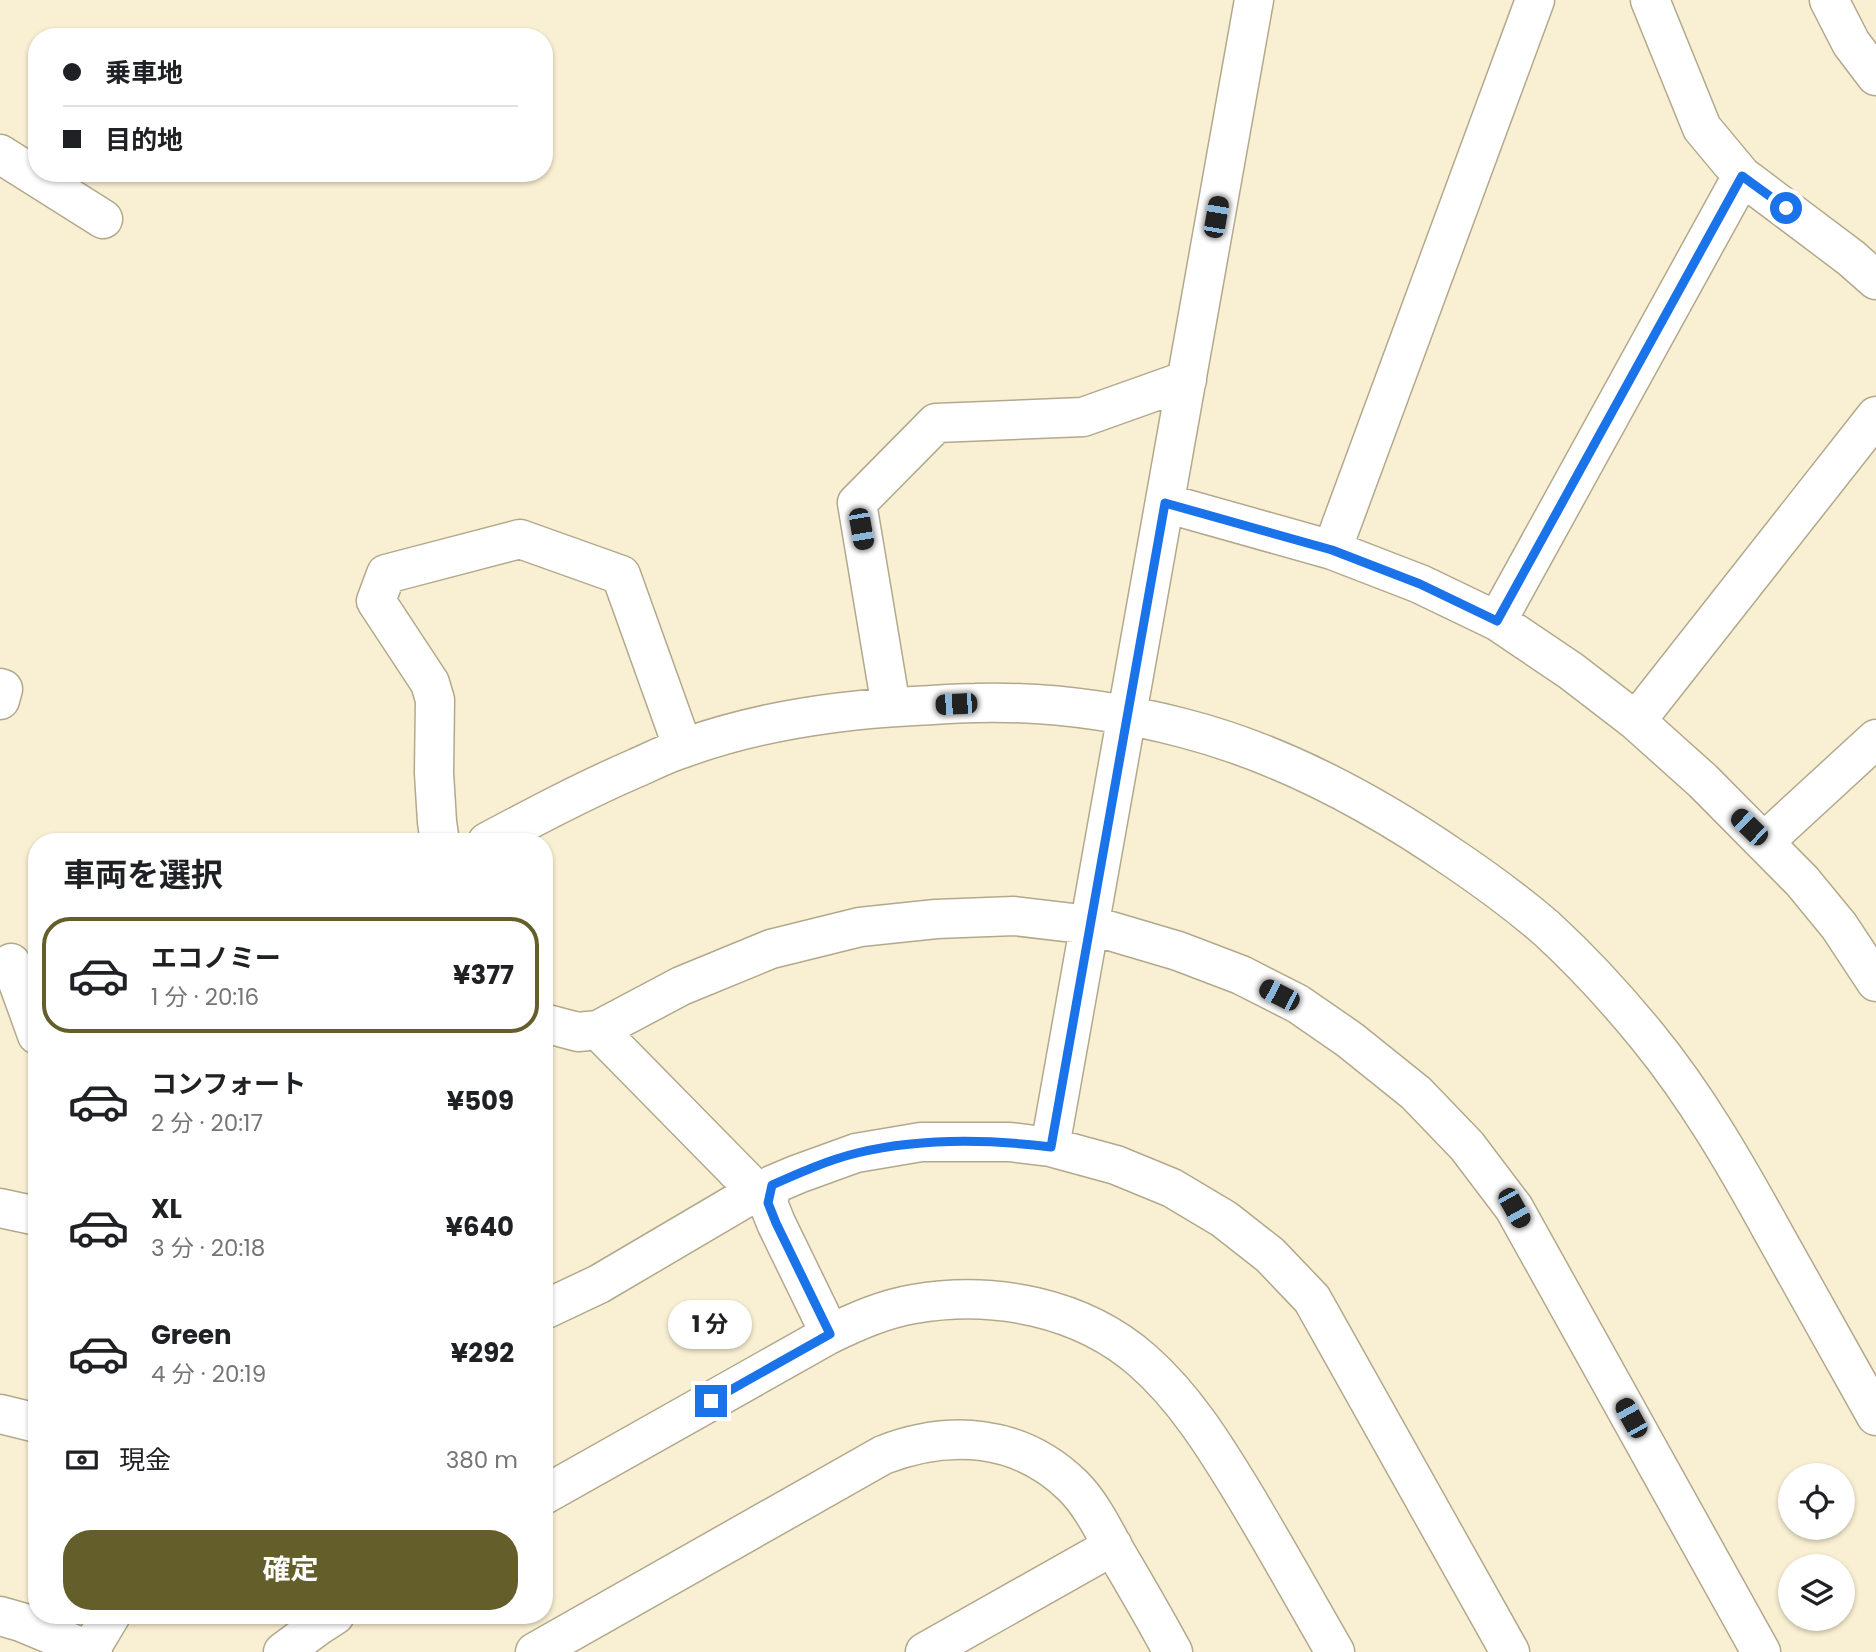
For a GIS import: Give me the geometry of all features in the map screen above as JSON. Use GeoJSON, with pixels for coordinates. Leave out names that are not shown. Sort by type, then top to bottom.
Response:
{"type":"FeatureCollection","features":[{"type":"Feature","properties":{"kind":"street"},"geometry":{"type":"LineString","coordinates":[[1051,1147],[1254,0]]}},
{"type":"Feature","properties":{"kind":"street"},"geometry":{"type":"LineString","coordinates":[[1332,550],[1535,0]]}},
{"type":"Feature","properties":{"kind":"street"},"geometry":{"type":"LineString","coordinates":[[1650,0],[1702,128],[1742,176],[1876,280]]}},
{"type":"Feature","properties":{"kind":"street"},"geometry":{"type":"LineString","coordinates":[[1829,0],[1851,43],[1876,76]]}},
{"type":"Feature","properties":{"kind":"street"},"geometry":{"type":"LineString","coordinates":[[0,154],[28,172]]}},
{"type":"Feature","properties":{"kind":"street"},"geometry":{"type":"LineString","coordinates":[[1497,621],[1742,176]]}},
{"type":"Feature","properties":{"kind":"street"},"geometry":{"type":"LineString","coordinates":[[44,182],[103,219]]}},
{"type":"Feature","properties":{"kind":"street"},"geometry":{"type":"LineString","coordinates":[[891,707],[857,503],[936,422],[1083,417],[1187,380]]}},
{"type":"Feature","properties":{"kind":"street"},"geometry":{"type":"LineString","coordinates":[[1636,721],[1876,416]]}},
{"type":"Feature","properties":{"kind":"street"},"geometry":{"type":"LineString","coordinates":[[1165,503],[1332,550],[1420,584],[1497,621],[1636,721],[1703,781],[1802,881],[1839,926],[1875,980]]}},
{"type":"Feature","properties":{"kind":"street"},"geometry":{"type":"LineString","coordinates":[[439,833],[434,773],[435,700],[430,682],[376,601],[386,574],[520,539],[621,575],[683,748]]}},
{"type":"Feature","properties":{"kind":"street"},"geometry":{"type":"LineString","coordinates":[[0,688],[3,689],[0,699]]}},
{"type":"Feature","properties":{"kind":"street"},"geometry":{"type":"LineString","coordinates":[[504,833],[587,789],[683,748],[801,717],[891,707],[978,702],[1127,715],[1182,727],[1235,743],[1304,772],[1371,805],[1506,894],[1549,930],[1602,984],[1648,1037],[1725,1145],[1876,1416]]}},
{"type":"Feature","properties":{"kind":"street"},"geometry":{"type":"LineString","coordinates":[[1765,842],[1876,739]]}},
{"type":"Feature","properties":{"kind":"street"},"geometry":{"type":"LineString","coordinates":[[553,1025],[578,1032],[598,1030],[681,986],[771,949],[860,927],[936,919],[1014,916],[1090,925],[1178,951],[1241,975],[1298,1004],[1350,1040],[1416,1093],[1467,1146],[1514,1208],[1761,1652]]}},
{"type":"Feature","properties":{"kind":"street"},"geometry":{"type":"LineString","coordinates":[[16,962],[28,1004]]}},
{"type":"Feature","properties":{"kind":"street"},"geometry":{"type":"LineString","coordinates":[[598,1030],[763,1197],[830,1334]]}},
{"type":"Feature","properties":{"kind":"street"},"geometry":{"type":"LineString","coordinates":[[553,1306],[763,1197],[772,1185],[856,1153],[921,1142],[1010,1142],[1051,1147],[1116,1166],[1172,1188],[1224,1219],[1270,1255],[1312,1299],[1510,1652]]}},
{"type":"Feature","properties":{"kind":"street"},"geometry":{"type":"LineString","coordinates":[[0,1208],[28,1214]]}},
{"type":"Feature","properties":{"kind":"street"},"geometry":{"type":"LineString","coordinates":[[553,1490],[830,1334],[874,1314],[953,1298],[996,1300],[1049,1309],[1100,1330],[1143,1361],[1179,1399],[1212,1443],[1335,1652]]}},
{"type":"Feature","properties":{"kind":"street"},"geometry":{"type":"LineString","coordinates":[[0,1414],[28,1421]]}},
{"type":"Feature","properties":{"kind":"street"},"geometry":{"type":"LineString","coordinates":[[542,1636],[873,1460],[906,1446],[955,1439],[982,1440],[1006,1446],[1033,1457],[1073,1487],[1092,1510],[1173,1652]]}},
{"type":"Feature","properties":{"kind":"street"},"geometry":{"type":"LineString","coordinates":[[925,1652],[1113,1546]]}},
{"type":"Feature","properties":{"kind":"street"},"geometry":{"type":"LineString","coordinates":[[0,1616],[91,1651],[106,1624]]}},
{"type":"Feature","properties":{"kind":"street"},"geometry":{"type":"LineString","coordinates":[[284,1652],[321,1624]]}},
{"type":"Feature","properties":{"kind":"route"},"geometry":{"type":"LineString","coordinates":[[711,1401],[830,1334],[768,1203],[772,1185],[856,1153],[921,1142],[1010,1142],[1051,1147],[1165,503],[1332,550],[1420,584],[1497,621],[1742,176],[1786,208]]}}]}
